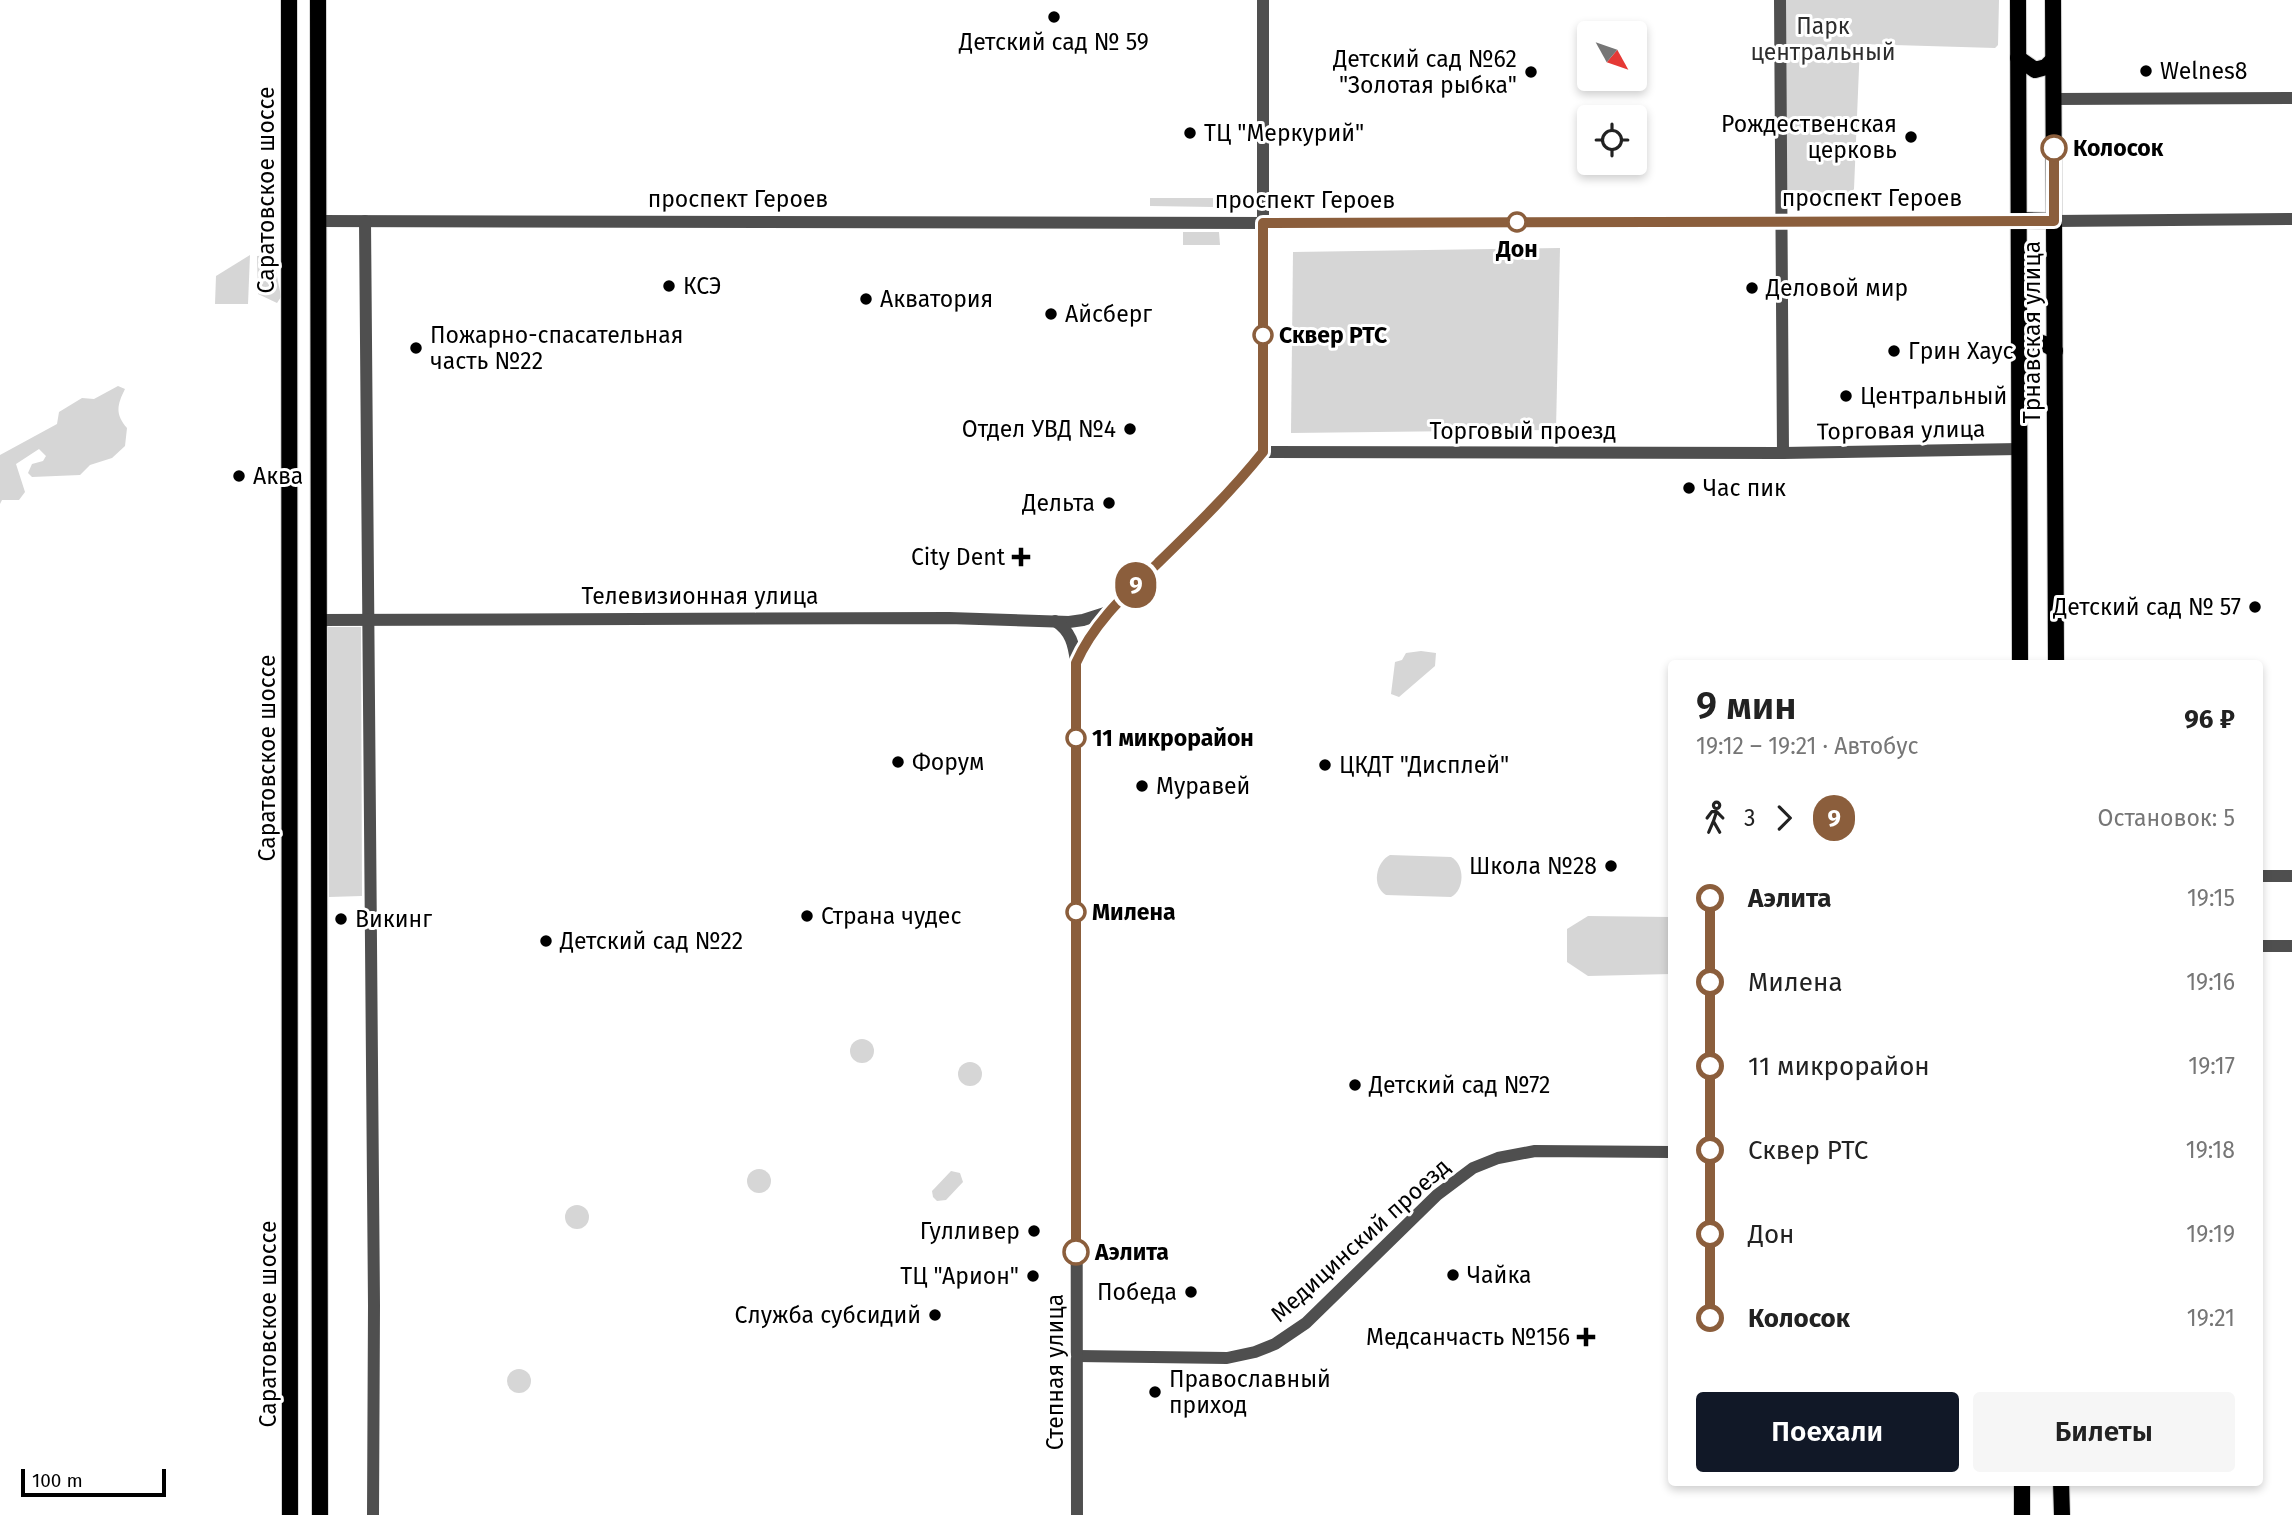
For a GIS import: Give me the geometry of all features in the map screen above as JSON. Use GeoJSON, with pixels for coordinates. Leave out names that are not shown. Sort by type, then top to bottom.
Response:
{"type":"FeatureCollection","features":[{"type":"Feature","properties":{"kind":"main road","name":"Саратовское шоссе"},"geometry":{"type":"LineString","coordinates":[[289,0],[290,1515]]}},
{"type":"Feature","properties":{"kind":"main road"},"geometry":{"type":"LineString","coordinates":[[318,0],[320,1515]]}},
{"type":"Feature","properties":{"kind":"main road","name":"Трнавская улица"},"geometry":{"type":"LineString","coordinates":[[2018,0],[2020,660]]}},
{"type":"Feature","properties":{"kind":"main road","name":"Трнавская улица"},"geometry":{"type":"LineString","coordinates":[[2053,0],[2056,660]]}},
{"type":"Feature","properties":{"kind":"main road"},"geometry":{"type":"LineString","coordinates":[[2018,58],[2035,70],[2046,67],[2053,60]]}},
{"type":"Feature","properties":{"kind":"main road"},"geometry":{"type":"LineString","coordinates":[[288,102],[318,101]]}},
{"type":"Feature","properties":{"kind":"main road","name":"проспект Героев"},"geometry":{"type":"LineString","coordinates":[[2018,220],[2054,221]]}},
{"type":"Feature","properties":{"kind":"main road"},"geometry":{"type":"LineString","coordinates":[[2019,349],[2037,341],[2054,351]]}},
{"type":"Feature","properties":{"kind":"main road"},"geometry":{"type":"LineString","coordinates":[[288,358],[318,357]]}},
{"type":"Feature","properties":{"kind":"main road","name":"Телевизионная улица"},"geometry":{"type":"LineString","coordinates":[[289,620],[319,620]]}},
{"type":"Feature","properties":{"kind":"main road"},"geometry":{"type":"LineString","coordinates":[[2021,1486],[2022,1515]]}},
{"type":"Feature","properties":{"kind":"main road"},"geometry":{"type":"LineString","coordinates":[[2061,1486],[2062,1515]]}},
{"type":"Feature","properties":{"kind":"street"},"geometry":{"type":"LineString","coordinates":[[1263,0],[1263,452]]}},
{"type":"Feature","properties":{"kind":"street"},"geometry":{"type":"LineString","coordinates":[[1780,0],[1783,453]]}},
{"type":"Feature","properties":{"kind":"street"},"geometry":{"type":"LineString","coordinates":[[2054,99],[2292,98]]}},
{"type":"Feature","properties":{"kind":"street","name":"проспект Героев"},"geometry":{"type":"LineString","coordinates":[[2054,221],[2292,219]]}},
{"type":"Feature","properties":{"kind":"street","name":"проспект Героев"},"geometry":{"type":"LineString","coordinates":[[318,221],[1263,223],[2018,220]]}},
{"type":"Feature","properties":{"kind":"street"},"geometry":{"type":"LineString","coordinates":[[365,221],[374,1305],[373,1515]]}},
{"type":"Feature","properties":{"kind":"street","name":"Торговая улица"},"geometry":{"type":"LineString","coordinates":[[1783,453],[2019,449]]}},
{"type":"Feature","properties":{"kind":"street","name":"Торговый проезд"},"geometry":{"type":"LineString","coordinates":[[1263,452],[1783,453]]}},
{"type":"Feature","properties":{"kind":"street","name":"Степная улица"},"geometry":{"type":"LineString","coordinates":[[1077,1515],[1076,663],[1089,636],[1109,611],[1219,503],[1263,452]]}},
{"type":"Feature","properties":{"kind":"street","name":"Телевизионная улица"},"geometry":{"type":"LineString","coordinates":[[319,620],[1083,620],[1109,611]]}},
{"type":"Feature","properties":{"kind":"street"},"geometry":{"type":"LineString","coordinates":[[1052,620],[1064,627],[1070,635],[1076,663]]}},
{"type":"Feature","properties":{"kind":"street"},"geometry":{"type":"LineString","coordinates":[[2263,876],[2292,876]]}},
{"type":"Feature","properties":{"kind":"street"},"geometry":{"type":"LineString","coordinates":[[2263,946],[2292,946]]}},
{"type":"Feature","properties":{"kind":"street","name":"Медицинский проезд"},"geometry":{"type":"LineString","coordinates":[[1077,1356],[1227,1358],[1255,1352],[1291,1335],[1306,1323],[1437,1195],[1473,1168],[1498,1158],[1535,1151],[1668,1152]]}},
{"type":"Feature","properties":{"kind":"green space","name":"Парк центральный"},"geometry":{"type":"Polygon","coordinates":[[[1785,0],[1999,0],[1998,45],[1995,48],[1860,44],[1854,189],[1851,193],[1785,192],[1785,0]]]}},
{"type":"Feature","properties":{"kind":"green space"},"geometry":{"type":"Polygon","coordinates":[[[1150,198],[1213,198],[1213,207],[1150,206],[1150,198]]]}},
{"type":"Feature","properties":{"kind":"green space"},"geometry":{"type":"Polygon","coordinates":[[[1183,232],[1219,232],[1220,245],[1183,245],[1183,232]]]}},
{"type":"Feature","properties":{"kind":"green space"},"geometry":{"type":"Polygon","coordinates":[[[1560,248],[1556,430],[1291,433],[1293,252],[1560,248]]]}},
{"type":"Feature","properties":{"kind":"green space"},"geometry":{"type":"Polygon","coordinates":[[[250,255],[248,304],[215,304],[216,276],[250,255]]]}},
{"type":"Feature","properties":{"kind":"green space"},"geometry":{"type":"Polygon","coordinates":[[[273,255],[281,297],[277,303],[258,294],[257,256],[273,255]]]}},
{"type":"Feature","properties":{"kind":"green space"},"geometry":{"type":"Polygon","coordinates":[[[118,386],[125,389],[118,409],[127,428],[125,446],[112,458],[90,465],[80,475],[32,477],[28,473],[32,464],[43,461],[46,456],[39,449],[16,464],[25,492],[19,500],[2,500],[0,504],[0,455],[57,424],[59,412],[82,398],[94,399],[118,386]]]}},
{"type":"Feature","properties":{"kind":"green space"},"geometry":{"type":"Polygon","coordinates":[[[327,627],[361,627],[362,896],[329,897],[327,627]]]}},
{"type":"Feature","properties":{"kind":"green space"},"geometry":{"type":"Polygon","coordinates":[[[1406,653],[1436,653],[1435,666],[1399,697],[1391,694],[1395,662],[1402,660],[1406,653]]]}},
{"type":"Feature","properties":{"kind":"green space"},"geometry":{"type":"Polygon","coordinates":[[[1390,855],[1451,857],[1456,860],[1461,871],[1459,889],[1451,897],[1386,895],[1378,886],[1377,874],[1381,863],[1390,855]]]}},
{"type":"Feature","properties":{"kind":"green space"},"geometry":{"type":"Polygon","coordinates":[[[1588,916],[1668,917],[1668,974],[1588,976],[1567,962],[1567,929],[1588,916]]]}},
{"type":"Feature","properties":{"kind":"green space"},"geometry":{"type":"Polygon","coordinates":[[[862,1039],[873,1046],[874,1051],[867,1062],[862,1063],[851,1056],[850,1051],[857,1040],[862,1039]]]}},
{"type":"Feature","properties":{"kind":"green space"},"geometry":{"type":"Polygon","coordinates":[[[970,1062],[981,1069],[982,1074],[975,1085],[970,1086],[959,1079],[958,1074],[965,1063],[970,1062]]]}},
{"type":"Feature","properties":{"kind":"green space"},"geometry":{"type":"Polygon","coordinates":[[[759,1169],[770,1176],[771,1181],[764,1192],[759,1193],[748,1186],[747,1181],[754,1170],[759,1169]]]}},
{"type":"Feature","properties":{"kind":"green space"},"geometry":{"type":"Polygon","coordinates":[[[951,1171],[960,1173],[963,1182],[946,1200],[937,1201],[932,1191],[951,1171]]]}},
{"type":"Feature","properties":{"kind":"green space"},"geometry":{"type":"Polygon","coordinates":[[[577,1205],[588,1212],[589,1217],[582,1228],[577,1229],[566,1222],[565,1217],[572,1206],[577,1205]]]}},
{"type":"Feature","properties":{"kind":"green space"},"geometry":{"type":"Polygon","coordinates":[[[519,1369],[530,1376],[531,1381],[524,1392],[519,1393],[508,1386],[507,1381],[514,1370],[519,1369]]]}},
{"type":"Feature","properties":{"kind":"bus line","name":"9"},"geometry":{"type":"LineString","coordinates":[[1076,1252],[1076,663],[1089,636],[1109,611],[1211,511],[1263,452],[1263,223],[2054,221],[2054,148]]}},
{"type":"Feature","properties":{"kind":"place","name":"Детский сад № 59"},"geometry":{"type":"Point","coordinates":[1054,17]}},
{"type":"Feature","properties":{"kind":"place","name":"Welnes8"},"geometry":{"type":"Point","coordinates":[2146,71]}},
{"type":"Feature","properties":{"kind":"place","name":"Детский сад №62 \"Золотая рыбка\""},"geometry":{"type":"Point","coordinates":[1531,72]}},
{"type":"Feature","properties":{"kind":"place","name":"ТЦ \"Меркурий\""},"geometry":{"type":"Point","coordinates":[1190,133]}},
{"type":"Feature","properties":{"kind":"place","name":"Рождественская церковь"},"geometry":{"type":"Point","coordinates":[1911,137]}},
{"type":"Feature","properties":{"kind":"place","name":"Колосок"},"geometry":{"type":"Point","coordinates":[2054,148]}},
{"type":"Feature","properties":{"kind":"place","name":"Дон"},"geometry":{"type":"Point","coordinates":[1517,222]}},
{"type":"Feature","properties":{"kind":"place","name":"КСЭ"},"geometry":{"type":"Point","coordinates":[669,286]}},
{"type":"Feature","properties":{"kind":"place","name":"Деловой мир"},"geometry":{"type":"Point","coordinates":[1752,288]}},
{"type":"Feature","properties":{"kind":"place","name":"Акватория"},"geometry":{"type":"Point","coordinates":[866,299]}},
{"type":"Feature","properties":{"kind":"place","name":"Айсберг"},"geometry":{"type":"Point","coordinates":[1051,314]}},
{"type":"Feature","properties":{"kind":"place","name":"Сквер РТС"},"geometry":{"type":"Point","coordinates":[1263,335]}},
{"type":"Feature","properties":{"kind":"place","name":"Пожарно-спасательная часть №22"},"geometry":{"type":"Point","coordinates":[416,348]}},
{"type":"Feature","properties":{"kind":"place","name":"Грин Хаус"},"geometry":{"type":"Point","coordinates":[1894,351]}},
{"type":"Feature","properties":{"kind":"place","name":"Центральный"},"geometry":{"type":"Point","coordinates":[1846,396]}},
{"type":"Feature","properties":{"kind":"place","name":"Отдел УВД №4"},"geometry":{"type":"Point","coordinates":[1130,429]}},
{"type":"Feature","properties":{"kind":"place","name":"Аква"},"geometry":{"type":"Point","coordinates":[239,476]}},
{"type":"Feature","properties":{"kind":"place","name":"Час пик"},"geometry":{"type":"Point","coordinates":[1689,488]}},
{"type":"Feature","properties":{"kind":"place","name":"Дельта"},"geometry":{"type":"Point","coordinates":[1109,503]}},
{"type":"Feature","properties":{"kind":"place","name":"City Dent"},"geometry":{"type":"Point","coordinates":[1021,557]}},
{"type":"Feature","properties":{"kind":"place","name":"Детский сад № 57"},"geometry":{"type":"Point","coordinates":[2255,607]}},
{"type":"Feature","properties":{"kind":"place","name":"11 микрорайон"},"geometry":{"type":"Point","coordinates":[1076,738]}},
{"type":"Feature","properties":{"kind":"place","name":"Форум"},"geometry":{"type":"Point","coordinates":[898,762]}},
{"type":"Feature","properties":{"kind":"place","name":"ЦКДТ \"Дисплей\""},"geometry":{"type":"Point","coordinates":[1325,765]}},
{"type":"Feature","properties":{"kind":"place","name":"Муравей"},"geometry":{"type":"Point","coordinates":[1142,786]}},
{"type":"Feature","properties":{"kind":"place","name":"Школа №28"},"geometry":{"type":"Point","coordinates":[1611,866]}},
{"type":"Feature","properties":{"kind":"place","name":"Милена"},"geometry":{"type":"Point","coordinates":[1076,912]}},
{"type":"Feature","properties":{"kind":"place","name":"Страна чудес"},"geometry":{"type":"Point","coordinates":[807,916]}},
{"type":"Feature","properties":{"kind":"place","name":"Викинг"},"geometry":{"type":"Point","coordinates":[341,919]}},
{"type":"Feature","properties":{"kind":"place","name":"Детский сад №22"},"geometry":{"type":"Point","coordinates":[546,941]}},
{"type":"Feature","properties":{"kind":"place","name":"Детский сад №72"},"geometry":{"type":"Point","coordinates":[1355,1085]}},
{"type":"Feature","properties":{"kind":"place","name":"Гулливер"},"geometry":{"type":"Point","coordinates":[1034,1231]}},
{"type":"Feature","properties":{"kind":"place","name":"Аэлита"},"geometry":{"type":"Point","coordinates":[1076,1252]}},
{"type":"Feature","properties":{"kind":"place","name":"Чайка"},"geometry":{"type":"Point","coordinates":[1453,1275]}},
{"type":"Feature","properties":{"kind":"place","name":"ТЦ \"Арион\""},"geometry":{"type":"Point","coordinates":[1033,1276]}},
{"type":"Feature","properties":{"kind":"place","name":"Победа"},"geometry":{"type":"Point","coordinates":[1191,1292]}},
{"type":"Feature","properties":{"kind":"place","name":"Служба субсидий"},"geometry":{"type":"Point","coordinates":[935,1315]}},
{"type":"Feature","properties":{"kind":"place","name":"Медсанчасть №156"},"geometry":{"type":"Point","coordinates":[1586,1337]}},
{"type":"Feature","properties":{"kind":"place","name":"Православный приход"},"geometry":{"type":"Point","coordinates":[1155,1392]}}]}
